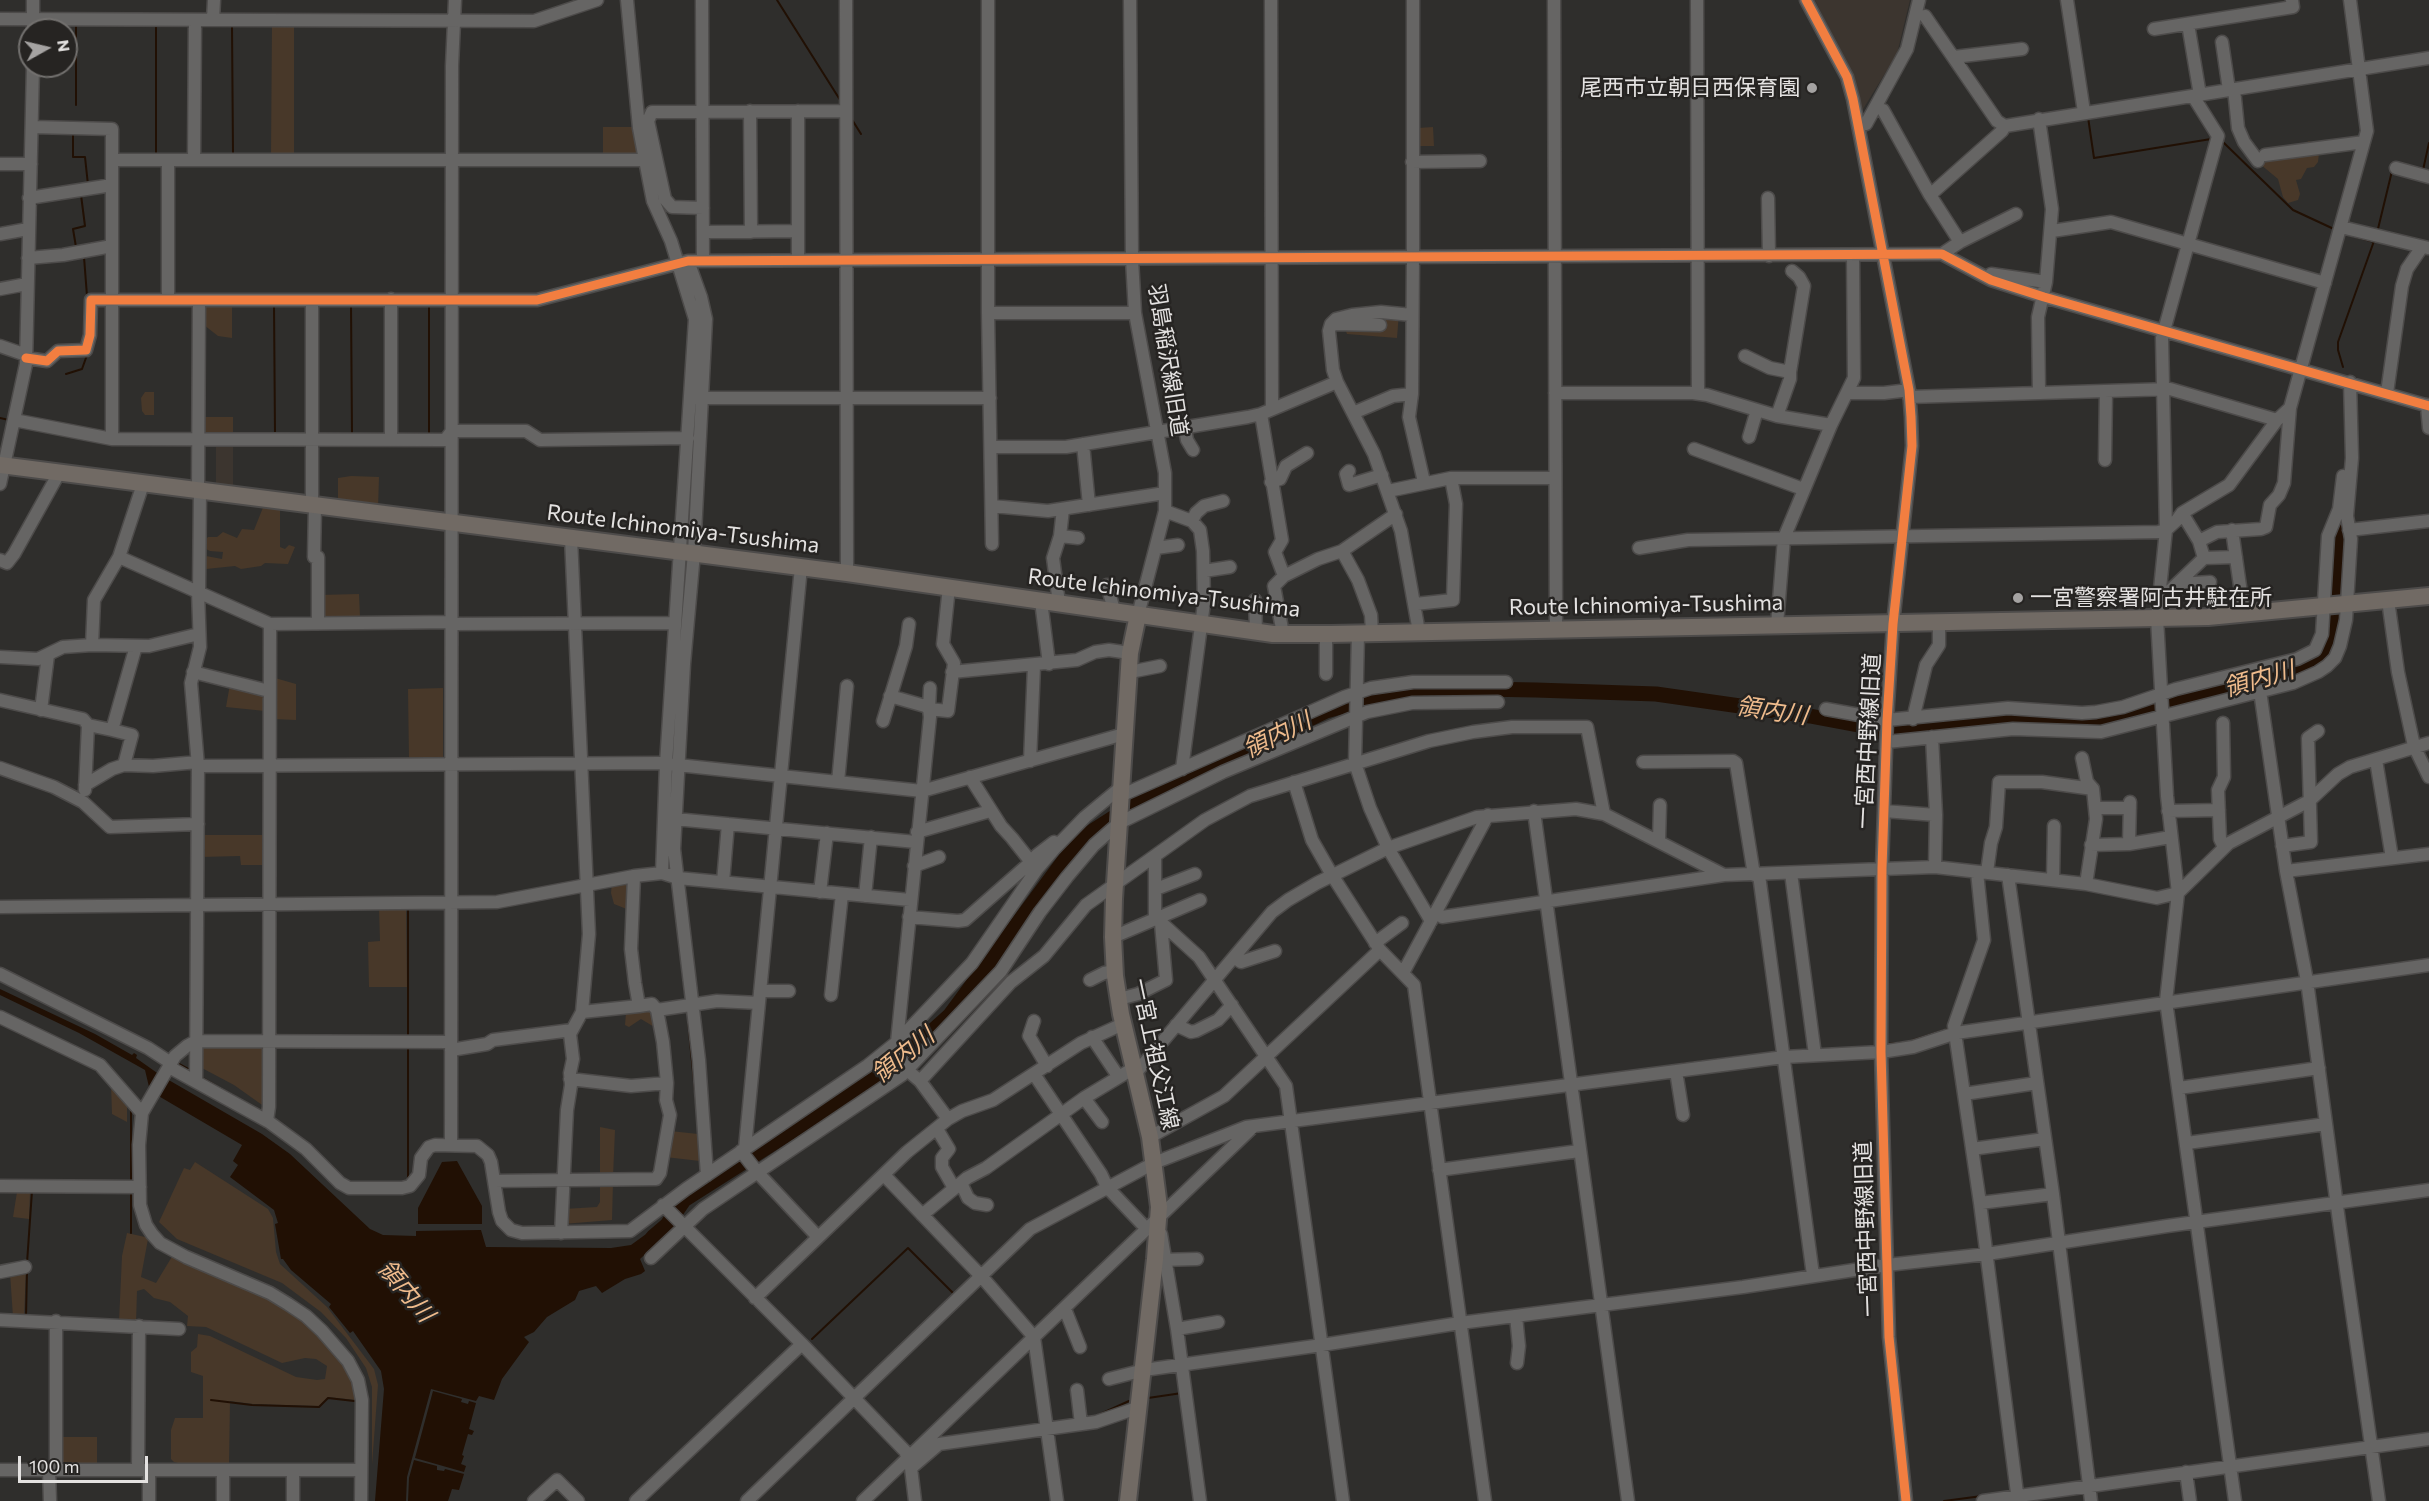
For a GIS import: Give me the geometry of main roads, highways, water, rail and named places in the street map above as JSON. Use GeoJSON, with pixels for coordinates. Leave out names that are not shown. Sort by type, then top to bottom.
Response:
{"type":"FeatureCollection","features":[{"type":"Feature","properties":{"kind":"main road","name":"Route Ichinomiya-Tsushima"},"geometry":{"type":"LineString","coordinates":[[2,466],[949,586],[1138,615],[1283,634],[2208,617],[2429,596]]}},
{"type":"Feature","properties":{"kind":"main road","name":"一宮上祖父江線"},"geometry":{"type":"LineString","coordinates":[[1128,1501],[1144,1370],[1161,1260],[1154,1163],[1123,1024],[1115,971],[1113,937],[1130,653],[1138,615]]}},
{"type":"Feature","properties":{"kind":"water"},"geometry":{"type":"Polygon","coordinates":[[[0,989],[95,1034],[132,1055],[134,1053],[137,1055],[136,1058],[160,1075],[262,1134],[290,1154],[370,1229],[383,1235],[416,1236],[416,1231],[481,1230],[486,1247],[611,1248],[631,1245],[664,1221],[669,1227],[657,1243],[640,1259],[645,1271],[625,1279],[602,1293],[596,1286],[579,1291],[575,1300],[547,1317],[534,1332],[524,1337],[529,1342],[502,1379],[494,1400],[479,1396],[476,1401],[431,1389],[407,1477],[406,1501],[375,1501],[384,1389],[381,1371],[353,1331],[350,1333],[329,1307],[331,1304],[281,1259],[275,1224],[278,1223],[274,1210],[230,1177],[238,1165],[233,1161],[242,1145],[150,1091],[145,1070],[79,1033],[0,995],[0,989]]]}},
{"type":"Feature","properties":{"kind":"water"},"geometry":{"type":"Polygon","coordinates":[[[457,1161],[482,1206],[482,1224],[418,1224],[418,1208],[442,1162],[457,1161]]]}},
{"type":"Feature","properties":{"kind":"water"},"geometry":{"type":"Polygon","coordinates":[[[433,1391],[462,1399],[461,1402],[468,1404],[469,1401],[476,1403],[469,1429],[474,1431],[472,1435],[468,1434],[462,1455],[464,1456],[461,1464],[466,1466],[464,1472],[415,1458],[433,1391]]]}},
{"type":"Feature","properties":{"kind":"water"},"geometry":{"type":"Polygon","coordinates":[[[414,1460],[437,1466],[437,1470],[444,1471],[445,1469],[464,1474],[459,1490],[452,1489],[448,1501],[408,1501],[409,1478],[414,1460]]]}},
{"type":"Feature","properties":{"kind":"waterway"},"geometry":{"type":"LineString","coordinates":[[777,0],[842,103]]}},
{"type":"Feature","properties":{"kind":"waterway"},"geometry":{"type":"LineString","coordinates":[[232,26],[233,154]]}},
{"type":"Feature","properties":{"kind":"waterway"},"geometry":{"type":"LineString","coordinates":[[156,27],[156,155]]}},
{"type":"Feature","properties":{"kind":"waterway"},"geometry":{"type":"LineString","coordinates":[[76,78],[76,105]]}},
{"type":"Feature","properties":{"kind":"waterway"},"geometry":{"type":"LineString","coordinates":[[2088,117],[2094,158],[2211,139]]}},
{"type":"Feature","properties":{"kind":"waterway"},"geometry":{"type":"LineString","coordinates":[[851,118],[861,134]]}},
{"type":"Feature","properties":{"kind":"waterway"},"geometry":{"type":"LineString","coordinates":[[73,132],[73,157],[85,157],[88,185]]}},
{"type":"Feature","properties":{"kind":"waterway"},"geometry":{"type":"LineString","coordinates":[[2224,143],[2293,210],[2336,230]]}},
{"type":"Feature","properties":{"kind":"waterway"},"geometry":{"type":"LineString","coordinates":[[2423,170],[2429,143]]}},
{"type":"Feature","properties":{"kind":"waterway"},"geometry":{"type":"LineString","coordinates":[[2377,233],[2392,171]]}},
{"type":"Feature","properties":{"kind":"waterway"},"geometry":{"type":"LineString","coordinates":[[76,247],[73,229],[85,226],[81,195]]}},
{"type":"Feature","properties":{"kind":"waterway"},"geometry":{"type":"LineString","coordinates":[[2342,233],[2374,242]]}},
{"type":"Feature","properties":{"kind":"waterway"},"geometry":{"type":"LineString","coordinates":[[2343,367],[2338,342],[2374,241]]}},
{"type":"Feature","properties":{"kind":"waterway"},"geometry":{"type":"LineString","coordinates":[[84,257],[87,296]]}},
{"type":"Feature","properties":{"kind":"waterway"},"geometry":{"type":"LineString","coordinates":[[274,304],[275,434]]}},
{"type":"Feature","properties":{"kind":"waterway"},"geometry":{"type":"LineString","coordinates":[[351,304],[352,434]]}},
{"type":"Feature","properties":{"kind":"waterway"},"geometry":{"type":"LineString","coordinates":[[429,306],[429,434]]}},
{"type":"Feature","properties":{"kind":"waterway"},"geometry":{"type":"LineString","coordinates":[[66,374],[82,369],[87,355]]}},
{"type":"Feature","properties":{"kind":"waterway"},"geometry":{"type":"LineString","coordinates":[[0,418],[9,420]]}},
{"type":"Feature","properties":{"kind":"waterway"},"geometry":{"type":"LineString","coordinates":[[2342,519],[2340,533],[2345,532]]}},
{"type":"Feature","properties":{"kind":"waterway","name":"領内川"},"geometry":{"type":"LineString","coordinates":[[1893,734],[1914,732],[1927,726],[2018,717],[2098,722],[2298,670],[2311,664],[2322,654],[2329,642],[2340,533]]}},
{"type":"Feature","properties":{"kind":"waterway"},"geometry":{"type":"LineString","coordinates":[[686,576],[687,561]]}},
{"type":"Feature","properties":{"kind":"waterway","name":"領内川"},"geometry":{"type":"LineString","coordinates":[[653,1237],[667,1225],[684,1200],[890,1069],[950,1015],[1080,839],[1133,805],[1326,711],[1372,698],[1425,688],[1656,694],[1810,716],[1874,728],[1882,733]]}},
{"type":"Feature","properties":{"kind":"waterway"},"geometry":{"type":"LineString","coordinates":[[671,797],[672,770]]}},
{"type":"Feature","properties":{"kind":"waterway"},"geometry":{"type":"LineString","coordinates":[[673,888],[685,993]]}},
{"type":"Feature","properties":{"kind":"waterway"},"geometry":{"type":"LineString","coordinates":[[408,908],[408,1037]]}},
{"type":"Feature","properties":{"kind":"waterway"},"geometry":{"type":"LineString","coordinates":[[55,995],[90,1013]]}},
{"type":"Feature","properties":{"kind":"waterway"},"geometry":{"type":"LineString","coordinates":[[688,1021],[696,1102]]}},
{"type":"Feature","properties":{"kind":"waterway"},"geometry":{"type":"LineString","coordinates":[[1913,1040],[1948,1029]]}},
{"type":"Feature","properties":{"kind":"waterway"},"geometry":{"type":"LineString","coordinates":[[1888,1044],[1907,1042]]}},
{"type":"Feature","properties":{"kind":"waterway"},"geometry":{"type":"LineString","coordinates":[[408,1047],[408,1179]]}},
{"type":"Feature","properties":{"kind":"waterway"},"geometry":{"type":"LineString","coordinates":[[1715,1060],[1745,1056]]}},
{"type":"Feature","properties":{"kind":"waterway"},"geometry":{"type":"LineString","coordinates":[[1682,1064],[1706,1061]]}},
{"type":"Feature","properties":{"kind":"waterway"},"geometry":{"type":"LineString","coordinates":[[179,1064],[190,1070]]}},
{"type":"Feature","properties":{"kind":"waterway"},"geometry":{"type":"LineString","coordinates":[[201,1077],[252,1106]]}},
{"type":"Feature","properties":{"kind":"waterway"},"geometry":{"type":"LineString","coordinates":[[131,1111],[131,1182]]}},
{"type":"Feature","properties":{"kind":"waterway"},"geometry":{"type":"LineString","coordinates":[[1163,1153],[1185,1144]]}},
{"type":"Feature","properties":{"kind":"waterway"},"geometry":{"type":"LineString","coordinates":[[27,1263],[32,1191]]}},
{"type":"Feature","properties":{"kind":"waterway"},"geometry":{"type":"LineString","coordinates":[[131,1193],[131,1233]]}},
{"type":"Feature","properties":{"kind":"waterway"},"geometry":{"type":"LineString","coordinates":[[812,1339],[908,1248],[955,1295]]}},
{"type":"Feature","properties":{"kind":"waterway"},"geometry":{"type":"LineString","coordinates":[[26,1316],[27,1271]]}},
{"type":"Feature","properties":{"kind":"waterway"},"geometry":{"type":"LineString","coordinates":[[1148,1398],[1182,1393]]}},
{"type":"Feature","properties":{"kind":"waterway"},"geometry":{"type":"LineString","coordinates":[[211,1400],[252,1405],[319,1407],[328,1398],[354,1401]]}},
{"type":"Feature","properties":{"kind":"waterway"},"geometry":{"type":"LineString","coordinates":[[1096,1416],[1129,1401]]}},
{"type":"Feature","properties":{"kind":"waterway"},"geometry":{"type":"LineString","coordinates":[[1944,1501],[1982,1496]]}},
{"type":"Feature","properties":{"kind":"place","name":"尾西市立朝日西保育園"},"geometry":{"type":"Point","coordinates":[1812,88]}},
{"type":"Feature","properties":{"kind":"place","name":"一宮警察署阿古井駐在所"},"geometry":{"type":"Point","coordinates":[2018,598]}}]}
